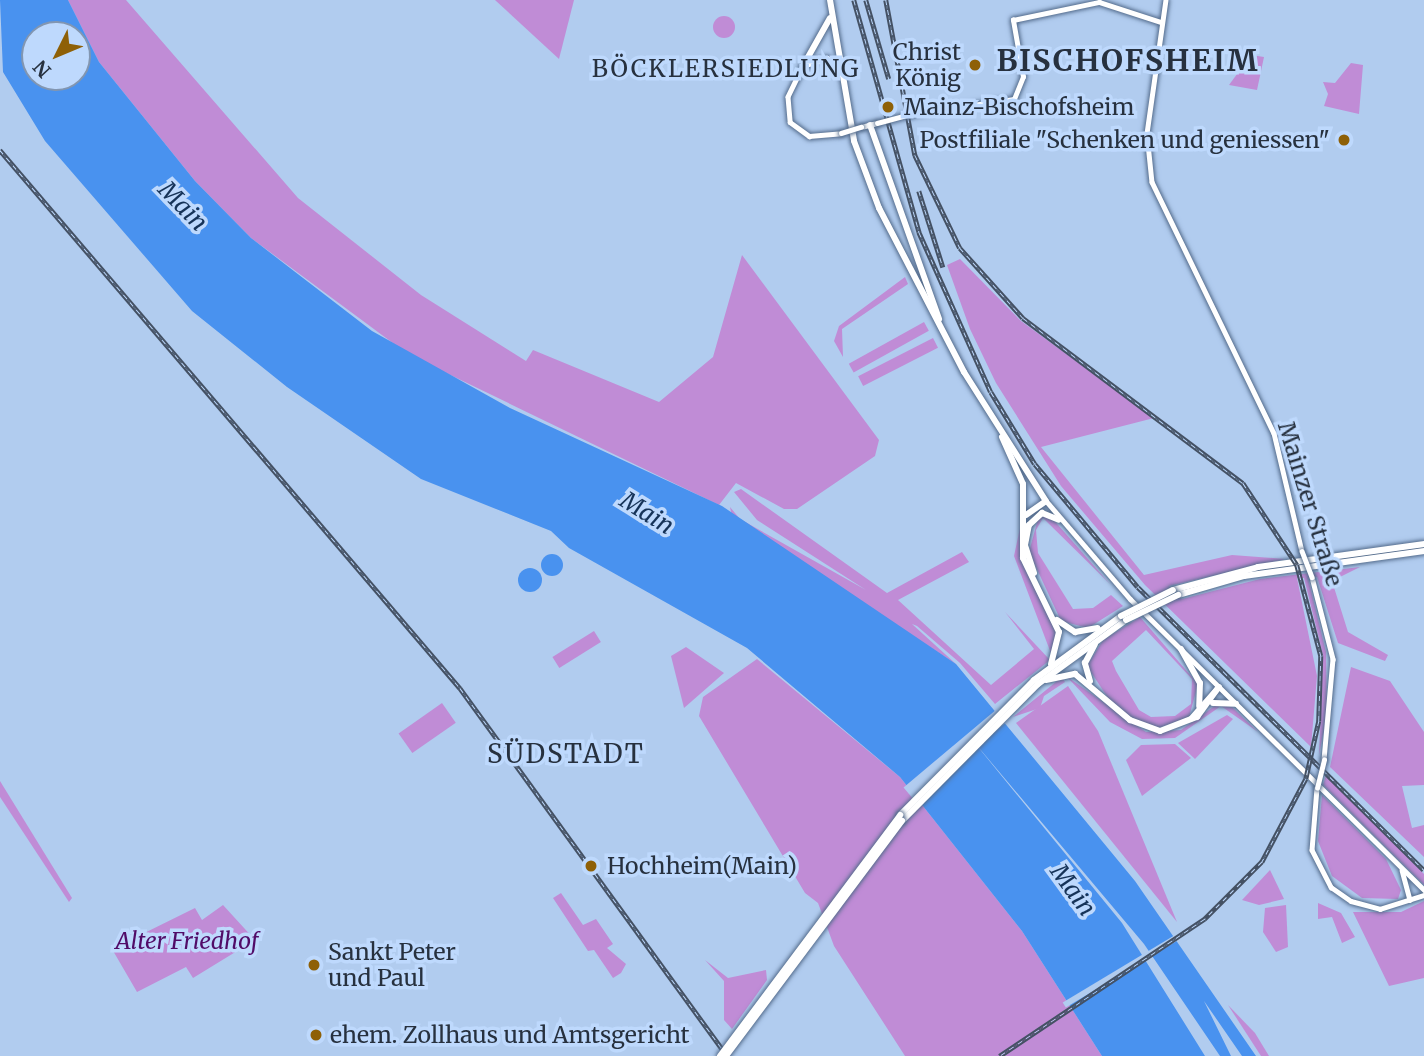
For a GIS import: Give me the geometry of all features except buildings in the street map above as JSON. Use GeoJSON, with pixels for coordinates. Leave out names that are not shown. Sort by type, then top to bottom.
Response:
{"type":"FeatureCollection","features":[{"type":"Feature","properties":{"kind":"highway"},"geometry":{"type":"LineString","coordinates":[[803,66],[826,34],[831,1]]}},
{"type":"Feature","properties":{"kind":"highway"},"geometry":{"type":"LineString","coordinates":[[831,1],[843,85],[878,208],[1020,475],[1025,517],[1023,558],[1060,639],[1047,669]]}},
{"type":"Feature","properties":{"kind":"highway"},"geometry":{"type":"LineString","coordinates":[[831,1],[864,161],[939,319],[1015,455]]}},
{"type":"Feature","properties":{"kind":"highway"},"geometry":{"type":"LineString","coordinates":[[803,66],[830,60],[843,85]]}},
{"type":"Feature","properties":{"kind":"highway"},"geometry":{"type":"LineString","coordinates":[[874,124],[939,319]]}},
{"type":"Feature","properties":{"kind":"highway"},"geometry":{"type":"LineString","coordinates":[[1002,438],[1046,502]]}},
{"type":"Feature","properties":{"kind":"highway"},"geometry":{"type":"LineString","coordinates":[[1025,517],[1046,502]]}},
{"type":"Feature","properties":{"kind":"highway"},"geometry":{"type":"LineString","coordinates":[[1046,502],[1027,528],[1026,549],[1057,619],[1078,632],[1108,627]]}},
{"type":"Feature","properties":{"kind":"highway"},"geometry":{"type":"LineString","coordinates":[[1037,515],[1059,520]]}},
{"type":"Feature","properties":{"kind":"highway"},"geometry":{"type":"LineString","coordinates":[[720,1056],[865,857],[1047,669],[1124,618],[1175,593],[1250,568],[1424,544]]}},
{"type":"Feature","properties":{"kind":"highway"},"geometry":{"type":"LineString","coordinates":[[1175,593],[1244,576],[1424,551]]}},
{"type":"Feature","properties":{"kind":"highway"},"geometry":{"type":"LineString","coordinates":[[726,1056],[865,865],[1008,708],[1108,627]]}},
{"type":"Feature","properties":{"kind":"highway"},"geometry":{"type":"LineString","coordinates":[[1093,685],[1086,657],[1108,627]]}},
{"type":"Feature","properties":{"kind":"highway"},"geometry":{"type":"LineString","coordinates":[[1181,649],[1200,683],[1199,706]]}},
{"type":"Feature","properties":{"kind":"highway"},"geometry":{"type":"LineString","coordinates":[[1038,684],[1069,673],[1093,685],[1145,729],[1168,731],[1189,722],[1213,704],[1219,687]]}},
{"type":"Feature","properties":{"kind":"highway"},"geometry":{"type":"LineString","coordinates":[[1189,722],[1199,706],[1219,687]]}},
{"type":"Feature","properties":{"kind":"highway"},"geometry":{"type":"LineString","coordinates":[[1213,704],[1236,704]]}},
{"type":"Feature","properties":{"kind":"main road","name":"Mainzer Straße"},"geometry":{"type":"LineString","coordinates":[[1166,0],[1146,137],[1152,182],[1273,433],[1302,551],[1312,577],[1333,659],[1324,760],[1317,788],[1313,857],[1331,887],[1355,903],[1401,907],[1410,902]]}},
{"type":"Feature","properties":{"kind":"main road"},"geometry":{"type":"LineString","coordinates":[[803,66],[787,103],[800,132],[841,132],[910,114],[1000,106],[1014,99],[1023,80],[1013,20],[1098,2],[1161,22]]}},
{"type":"Feature","properties":{"kind":"main road"},"geometry":{"type":"LineString","coordinates":[[1046,502],[1059,520],[1181,649],[1424,892],[1410,902]]}},
{"type":"Feature","properties":{"kind":"main road"},"geometry":{"type":"LineString","coordinates":[[1397,863],[1410,885],[1410,902]]}},
{"type":"Feature","properties":{"kind":"green space"},"geometry":{"type":"Polygon","coordinates":[[[68,0],[126,0],[298,198],[421,295],[526,361],[533,350],[659,402],[713,357],[742,255],[879,440],[875,456],[797,509],[784,509],[736,483],[719,505],[409,355],[251,238],[195,181],[99,62],[91,46],[91,21],[78,21],[68,0]]]}},
{"type":"Feature","properties":{"kind":"green space"},"geometry":{"type":"Polygon","coordinates":[[[495,0],[574,0],[559,59],[495,0]]]}},
{"type":"Feature","properties":{"kind":"green space"},"geometry":{"type":"Polygon","coordinates":[[[724,16],[732,19],[735,27],[732,35],[724,38],[716,35],[713,27],[716,19],[724,16]]]}},
{"type":"Feature","properties":{"kind":"green space"},"geometry":{"type":"Polygon","coordinates":[[[1251,55],[1264,57],[1257,90],[1229,85],[1251,55]]]}},
{"type":"Feature","properties":{"kind":"green space"},"geometry":{"type":"Polygon","coordinates":[[[1351,63],[1363,65],[1359,114],[1324,106],[1328,94],[1323,82],[1335,83],[1351,63]]]}},
{"type":"Feature","properties":{"kind":"green space"},"geometry":{"type":"Polygon","coordinates":[[[960,259],[1021,321],[1154,418],[1041,447],[1144,575],[1232,555],[1285,559],[1169,586],[1182,599],[1260,579],[1360,567],[1332,581],[1348,632],[1388,655],[1385,661],[1338,643],[1317,577],[1308,578],[1326,652],[1327,714],[1319,755],[1323,655],[1304,578],[1297,578],[1317,676],[1311,747],[1145,585],[1061,486],[996,383],[970,329],[947,265],[960,259]]]}},
{"type":"Feature","properties":{"kind":"green space"},"geometry":{"type":"Polygon","coordinates":[[[905,277],[908,284],[842,329],[843,357],[834,341],[839,326],[905,277]]]}},
{"type":"Feature","properties":{"kind":"green space"},"geometry":{"type":"Polygon","coordinates":[[[924,322],[929,331],[854,372],[849,364],[924,322]]]}},
{"type":"Feature","properties":{"kind":"green space"},"geometry":{"type":"Polygon","coordinates":[[[933,338],[938,348],[863,386],[858,376],[933,338]]]}},
{"type":"Feature","properties":{"kind":"green space"},"geometry":{"type":"Polygon","coordinates":[[[741,489],[887,593],[962,552],[969,562],[898,600],[991,685],[1034,649],[1005,612],[1050,660],[995,704],[960,663],[917,626],[912,624],[956,664],[732,517],[730,507],[740,519],[866,590],[757,520],[734,492],[741,489]]]}},
{"type":"Feature","properties":{"kind":"green space"},"geometry":{"type":"Polygon","coordinates":[[[1039,515],[1051,517],[1110,584],[1043,518],[1036,530],[1038,553],[1073,609],[1093,608],[1111,595],[1123,606],[1088,628],[1061,621],[1029,552],[1039,515]]]}},
{"type":"Feature","properties":{"kind":"green space"},"geometry":{"type":"Polygon","coordinates":[[[1020,528],[1022,560],[1058,635],[1052,656],[1014,556],[1020,528]]]}},
{"type":"Feature","properties":{"kind":"green space"},"geometry":{"type":"Polygon","coordinates":[[[1140,617],[1198,684],[1189,717],[1156,729],[1133,720],[1108,698],[1087,666],[1103,640],[1140,617]],[[1146,630],[1112,661],[1139,710],[1151,717],[1175,716],[1191,704],[1192,679],[1146,630]]]}},
{"type":"Feature","properties":{"kind":"green space"},"geometry":{"type":"Polygon","coordinates":[[[594,631],[601,642],[559,668],[552,657],[594,631]]]}},
{"type":"Feature","properties":{"kind":"green space"},"geometry":{"type":"Polygon","coordinates":[[[686,647],[724,673],[684,708],[671,656],[686,647]]]}},
{"type":"Feature","properties":{"kind":"green space"},"geometry":{"type":"Polygon","coordinates":[[[757,659],[900,777],[1022,931],[1102,1056],[905,1056],[834,946],[818,903],[805,893],[699,716],[703,697],[757,659]]]}},
{"type":"Feature","properties":{"kind":"green space"},"geometry":{"type":"Polygon","coordinates":[[[1351,667],[1390,681],[1424,732],[1424,785],[1402,786],[1412,828],[1424,825],[1424,857],[1330,767],[1351,667]]]}},
{"type":"Feature","properties":{"kind":"green space"},"geometry":{"type":"Polygon","coordinates":[[[1066,676],[1146,732],[1181,730],[1216,705],[1232,707],[1258,732],[1221,706],[1175,738],[1142,739],[1110,722],[1066,676]]]}},
{"type":"Feature","properties":{"kind":"green space"},"geometry":{"type":"Polygon","coordinates":[[[1062,677],[1065,682],[1044,696],[1040,708],[1013,717],[1062,677]]]}},
{"type":"Feature","properties":{"kind":"green space"},"geometry":{"type":"Polygon","coordinates":[[[1068,686],[1098,731],[1177,922],[1016,723],[1068,686]]]}},
{"type":"Feature","properties":{"kind":"green space"},"geometry":{"type":"Polygon","coordinates":[[[442,703],[456,723],[412,753],[399,733],[442,703]]]}},
{"type":"Feature","properties":{"kind":"green space"},"geometry":{"type":"Polygon","coordinates":[[[1227,715],[1233,719],[1195,759],[1178,743],[1227,715]]]}},
{"type":"Feature","properties":{"kind":"green space"},"geometry":{"type":"Polygon","coordinates":[[[1175,744],[1191,758],[1142,796],[1126,760],[1141,745],[1175,744]]]}},
{"type":"Feature","properties":{"kind":"green space"},"geometry":{"type":"Polygon","coordinates":[[[1326,775],[1424,874],[1424,885],[1323,785],[1326,775]]]}},
{"type":"Feature","properties":{"kind":"green space"},"geometry":{"type":"Polygon","coordinates":[[[0,781],[72,898],[69,902],[0,797],[0,781]]]}},
{"type":"Feature","properties":{"kind":"green space"},"geometry":{"type":"Polygon","coordinates":[[[1322,795],[1386,859],[1401,890],[1398,899],[1362,898],[1332,876],[1318,841],[1322,795]]]}},
{"type":"Feature","properties":{"kind":"green space"},"geometry":{"type":"Polygon","coordinates":[[[1270,870],[1284,899],[1259,905],[1242,900],[1270,870]]]}},
{"type":"Feature","properties":{"kind":"green space"},"geometry":{"type":"Polygon","coordinates":[[[561,893],[583,925],[596,919],[613,944],[607,948],[626,964],[621,973],[613,978],[594,950],[588,951],[553,898],[561,893]]]}},
{"type":"Feature","properties":{"kind":"green space"},"geometry":{"type":"Polygon","coordinates":[[[1424,901],[1424,978],[1389,986],[1353,912],[1401,912],[1424,901]]]}},
{"type":"Feature","properties":{"kind":"green space"},"geometry":{"type":"Polygon","coordinates":[[[1318,903],[1341,913],[1355,937],[1342,943],[1332,917],[1318,919],[1318,903]]]}},
{"type":"Feature","properties":{"kind":"green space","name":"Alter Friedhof"},"geometry":{"type":"Polygon","coordinates":[[[223,905],[255,940],[193,978],[186,967],[137,992],[112,949],[195,908],[202,920],[223,905]]]}},
{"type":"Feature","properties":{"kind":"green space"},"geometry":{"type":"Polygon","coordinates":[[[1286,905],[1288,947],[1276,952],[1263,932],[1265,908],[1286,905]]]}},
{"type":"Feature","properties":{"kind":"green space"},"geometry":{"type":"Polygon","coordinates":[[[705,960],[728,978],[766,970],[767,980],[732,1029],[724,1020],[724,981],[705,960]]]}},
{"type":"Feature","properties":{"kind":"green space"},"geometry":{"type":"Polygon","coordinates":[[[1228,1005],[1255,1033],[1269,1056],[1261,1056],[1228,1005]]]}},
{"type":"Feature","properties":{"kind":"water","name":"Main"},"geometry":{"type":"Polygon","coordinates":[[[0,0],[68,0],[78,21],[21,21],[21,91],[91,91],[91,46],[99,62],[195,181],[251,238],[372,331],[510,408],[722,506],[956,664],[1135,881],[1256,1056],[1242,1056],[1204,1001],[1231,1056],[1220,1056],[1144,944],[969,736],[1122,923],[1205,1056],[1102,1056],[1022,931],[900,777],[747,648],[569,548],[551,531],[421,479],[287,387],[192,311],[45,141],[3,72],[0,0]]]}},
{"type":"Feature","properties":{"kind":"water"},"geometry":{"type":"Polygon","coordinates":[[[552,554],[560,557],[563,565],[560,573],[552,576],[544,573],[541,565],[544,557],[552,554]]]}},
{"type":"Feature","properties":{"kind":"water"},"geometry":{"type":"Polygon","coordinates":[[[530,568],[541,575],[542,580],[535,591],[530,592],[519,585],[518,580],[525,569],[530,568]]]}},
{"type":"Feature","properties":{"kind":"pier"},"geometry":{"type":"Polygon","coordinates":[[[997,709],[1007,721],[914,800],[904,787],[997,709]]]}},
{"type":"Feature","properties":{"kind":"pier"},"geometry":{"type":"Polygon","coordinates":[[[1175,935],[1178,940],[1066,1008],[1063,1002],[1175,935]]]}},
{"type":"Feature","properties":{"kind":"railway"},"geometry":{"type":"LineString","coordinates":[[854,0],[919,232],[991,392],[1035,464],[1138,587],[1424,870]]}},
{"type":"Feature","properties":{"kind":"railway"},"geometry":{"type":"LineString","coordinates":[[866,0],[889,79]]}},
{"type":"Feature","properties":{"kind":"railway"},"geometry":{"type":"LineString","coordinates":[[886,0],[915,155],[960,248],[1023,318],[1243,483],[1297,565],[1321,656],[1319,721],[1306,779],[1262,862],[1205,919],[1000,1056]]}},
{"type":"Feature","properties":{"kind":"railway"},"geometry":{"type":"LineString","coordinates":[[0,150],[460,688],[727,1056]]}},
{"type":"Feature","properties":{"kind":"railway"},"geometry":{"type":"LineString","coordinates":[[919,191],[943,267]]}},
{"type":"Feature","properties":{"kind":"place","name":"Christ König"},"geometry":{"type":"Point","coordinates":[975,65]}},
{"type":"Feature","properties":{"kind":"place","name":"Mainz-Bischofsheim"},"geometry":{"type":"Point","coordinates":[888,107]}},
{"type":"Feature","properties":{"kind":"place","name":"Postfiliale \"Schenken und geniessen\""},"geometry":{"type":"Point","coordinates":[1344,140]}},
{"type":"Feature","properties":{"kind":"place","name":"Hochheim(Main)"},"geometry":{"type":"Point","coordinates":[591,866]}},
{"type":"Feature","properties":{"kind":"place","name":"Sankt Peter und Paul"},"geometry":{"type":"Point","coordinates":[314,965]}},
{"type":"Feature","properties":{"kind":"place","name":"ehem. Zollhaus und Amtsgericht"},"geometry":{"type":"Point","coordinates":[316,1035]}},
{"type":"Feature","properties":{"kind":"district","name":"BISCHOFSHEIM"},"geometry":{"type":"Point","coordinates":[1128,60]}},
{"type":"Feature","properties":{"kind":"district","name":"BÖCKLERSIEDLUNG"},"geometry":{"type":"Point","coordinates":[726,69]}},
{"type":"Feature","properties":{"kind":"district","name":"SÜDSTADT"},"geometry":{"type":"Point","coordinates":[566,754]}}]}
